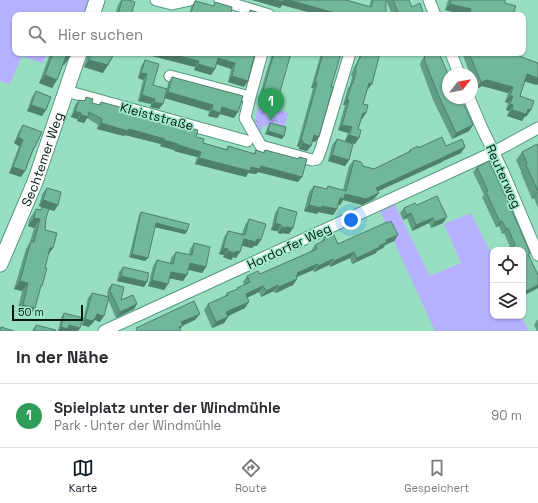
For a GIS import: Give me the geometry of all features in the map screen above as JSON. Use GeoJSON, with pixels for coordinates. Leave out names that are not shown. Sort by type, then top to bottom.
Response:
{"type":"FeatureCollection","features":[{"type":"Feature","properties":{"kind":"street"},"geometry":{"type":"LineString","coordinates":[[93,12],[97,0]]}},
{"type":"Feature","properties":{"kind":"street"},"geometry":{"type":"LineString","coordinates":[[156,0],[172,4],[190,0]]}},
{"type":"Feature","properties":{"kind":"street"},"geometry":{"type":"LineString","coordinates":[[220,0],[259,12]]}},
{"type":"Feature","properties":{"kind":"street"},"geometry":{"type":"LineString","coordinates":[[429,0],[434,12]]}},
{"type":"Feature","properties":{"kind":"street","name":"Sechtemer Weg"},"geometry":{"type":"LineString","coordinates":[[0,264],[35,182],[78,56]]}},
{"type":"Feature","properties":{"kind":"street"},"geometry":{"type":"LineString","coordinates":[[261,56],[245,118],[261,146],[312,160],[317,158],[321,149],[349,56]]}},
{"type":"Feature","properties":{"kind":"street"},"geometry":{"type":"LineString","coordinates":[[452,56],[457,68]]}},
{"type":"Feature","properties":{"kind":"street"},"geometry":{"type":"LineString","coordinates":[[170,76],[250,97]]}},
{"type":"Feature","properties":{"kind":"street","name":"Kleiststraße"},"geometry":{"type":"LineString","coordinates":[[66,90],[247,141]]}},
{"type":"Feature","properties":{"kind":"street","name":"Reuterweg"},"geometry":{"type":"LineString","coordinates":[[472,104],[494,152],[538,255]]}},
{"type":"Feature","properties":{"kind":"street","name":"Hordorfer Weg"},"geometry":{"type":"LineString","coordinates":[[104,331],[116,328],[494,152],[538,128]]}},
{"type":"Feature","properties":{"kind":"green space"},"geometry":{"type":"Polygon","coordinates":[[[1,0],[90,0],[85,12],[12,12],[12,56],[22,56],[10,84],[0,81],[1,0]]]}},
{"type":"Feature","properties":{"kind":"green space"},"geometry":{"type":"Polygon","coordinates":[[[22,56],[46,56],[43,63],[22,56]]]}},
{"type":"Feature","properties":{"kind":"green space"},"geometry":{"type":"Polygon","coordinates":[[[259,104],[288,113],[284,131],[263,125],[259,138],[249,120],[255,121],[259,104]]]}},
{"type":"Feature","properties":{"kind":"green space"},"geometry":{"type":"Polygon","coordinates":[[[394,203],[430,276],[461,263],[444,224],[471,213],[490,251],[490,319],[523,319],[529,331],[435,331],[379,209],[394,203]]]}},
{"type":"Feature","properties":{"kind":"building"},"geometry":{"type":"Polygon","coordinates":[[[122,0],[135,2],[132,12],[119,12],[122,0]]]}},
{"type":"Feature","properties":{"kind":"building"},"geometry":{"type":"Polygon","coordinates":[[[289,0],[346,0],[371,7],[373,0],[386,0],[386,12],[331,12],[289,0]]]}},
{"type":"Feature","properties":{"kind":"building"},"geometry":{"type":"Polygon","coordinates":[[[393,0],[409,0],[412,7],[420,3],[423,12],[398,12],[393,0]]]}},
{"type":"Feature","properties":{"kind":"building"},"geometry":{"type":"Polygon","coordinates":[[[451,0],[505,0],[505,3],[516,6],[514,12],[470,12],[471,9],[450,4],[451,0]]]}},
{"type":"Feature","properties":{"kind":"building"},"geometry":{"type":"Polygon","coordinates":[[[195,1],[214,6],[215,2],[232,7],[231,12],[190,12],[195,1]]]}},
{"type":"Feature","properties":{"kind":"building"},"geometry":{"type":"Polygon","coordinates":[[[52,56],[66,56],[57,80],[45,75],[52,56]]]}},
{"type":"Feature","properties":{"kind":"building"},"geometry":{"type":"Polygon","coordinates":[[[90,56],[113,56],[108,65],[89,60],[90,56]]]}},
{"type":"Feature","properties":{"kind":"building"},"geometry":{"type":"Polygon","coordinates":[[[179,56],[254,56],[248,81],[232,76],[235,63],[218,58],[215,69],[198,64],[199,61],[179,56]]]}},
{"type":"Feature","properties":{"kind":"building"},"geometry":{"type":"Polygon","coordinates":[[[273,56],[290,56],[278,99],[262,94],[273,56]]]}},
{"type":"Feature","properties":{"kind":"building"},"geometry":{"type":"Polygon","coordinates":[[[322,56],[340,56],[319,137],[314,135],[311,146],[303,143],[301,140],[317,83],[315,82],[322,56]]]}},
{"type":"Feature","properties":{"kind":"building"},"geometry":{"type":"Polygon","coordinates":[[[361,56],[379,56],[372,84],[369,83],[363,104],[368,105],[366,113],[363,113],[358,129],[361,130],[359,138],[349,135],[352,127],[342,125],[349,100],[347,99],[361,56]]]}},
{"type":"Feature","properties":{"kind":"building"},"geometry":{"type":"Polygon","coordinates":[[[425,56],[440,56],[445,68],[442,68],[442,103],[424,59],[425,56]]]}},
{"type":"Feature","properties":{"kind":"building"},"geometry":{"type":"Polygon","coordinates":[[[470,56],[519,56],[538,63],[538,78],[527,74],[520,96],[534,101],[531,110],[528,109],[526,114],[512,110],[513,105],[510,104],[513,96],[510,96],[513,87],[487,80],[481,82],[478,75],[478,68],[475,68],[470,56]]]}},
{"type":"Feature","properties":{"kind":"building"},"geometry":{"type":"Polygon","coordinates":[[[145,60],[159,64],[153,85],[167,89],[163,104],[154,102],[155,99],[142,95],[147,74],[141,73],[145,60]]]}},
{"type":"Feature","properties":{"kind":"building"},"geometry":{"type":"Polygon","coordinates":[[[172,77],[243,96],[238,112],[222,107],[220,113],[212,110],[213,105],[168,92],[172,77]]]}},
{"type":"Feature","properties":{"kind":"building"},"geometry":{"type":"Polygon","coordinates":[[[36,91],[51,97],[46,110],[31,105],[36,91]]]}},
{"type":"Feature","properties":{"kind":"building"},"geometry":{"type":"Polygon","coordinates":[[[86,97],[93,99],[92,103],[100,105],[101,102],[142,113],[158,120],[159,118],[175,122],[174,124],[198,130],[196,137],[204,139],[203,143],[227,150],[228,146],[255,154],[256,150],[264,153],[265,150],[299,159],[299,157],[307,159],[302,177],[261,166],[260,169],[251,167],[250,171],[199,158],[201,152],[164,140],[165,139],[129,129],[128,131],[101,123],[102,119],[89,112],[88,117],[75,111],[79,100],[85,101],[86,97]]]}},
{"type":"Feature","properties":{"kind":"building"},"geometry":{"type":"Polygon","coordinates":[[[443,104],[464,104],[473,125],[456,133],[443,104]]]}},
{"type":"Feature","properties":{"kind":"building"},"geometry":{"type":"Polygon","coordinates":[[[270,123],[286,127],[284,136],[268,131],[270,123]]]}},
{"type":"Feature","properties":{"kind":"building"},"geometry":{"type":"Polygon","coordinates":[[[23,125],[42,132],[34,147],[25,171],[13,167],[23,140],[18,137],[23,125]]]}},
{"type":"Feature","properties":{"kind":"building"},"geometry":{"type":"Polygon","coordinates":[[[442,137],[446,146],[462,139],[465,147],[376,188],[379,193],[366,199],[345,194],[344,199],[340,198],[337,209],[322,206],[321,208],[309,205],[314,186],[327,189],[328,186],[346,191],[354,160],[361,162],[363,166],[374,169],[418,146],[418,148],[442,137]]]}},
{"type":"Feature","properties":{"kind":"building"},"geometry":{"type":"Polygon","coordinates":[[[337,139],[353,144],[349,160],[332,155],[337,139]]]}},
{"type":"Feature","properties":{"kind":"building"},"geometry":{"type":"Polygon","coordinates":[[[537,144],[538,191],[526,165],[527,163],[522,152],[537,144]]]}},
{"type":"Feature","properties":{"kind":"building"},"geometry":{"type":"Polygon","coordinates":[[[489,161],[530,253],[528,254],[538,275],[538,285],[526,291],[526,247],[510,247],[515,245],[508,228],[506,229],[502,221],[500,222],[486,192],[488,191],[477,167],[489,161]]]}},
{"type":"Feature","properties":{"kind":"building"},"geometry":{"type":"Polygon","coordinates":[[[47,188],[61,192],[58,205],[43,200],[47,188]]]}},
{"type":"Feature","properties":{"kind":"building"},"geometry":{"type":"Polygon","coordinates":[[[437,196],[447,217],[435,222],[433,218],[416,225],[411,213],[407,215],[404,208],[415,203],[417,205],[437,196]]]}},
{"type":"Feature","properties":{"kind":"building"},"geometry":{"type":"Polygon","coordinates":[[[42,207],[49,209],[46,218],[45,230],[57,233],[53,248],[50,248],[45,268],[47,268],[35,308],[23,305],[28,283],[20,281],[31,241],[34,242],[40,219],[34,218],[35,212],[36,209],[41,210],[42,207]]]}},
{"type":"Feature","properties":{"kind":"building"},"geometry":{"type":"Polygon","coordinates":[[[279,207],[297,212],[293,228],[285,228],[275,223],[279,207]]]}},
{"type":"Feature","properties":{"kind":"building"},"geometry":{"type":"Polygon","coordinates":[[[141,212],[189,224],[187,231],[156,223],[148,258],[132,254],[141,212]]]}},
{"type":"Feature","properties":{"kind":"building"},"geometry":{"type":"Polygon","coordinates":[[[249,219],[266,224],[261,240],[257,239],[256,242],[244,239],[240,252],[236,251],[235,253],[223,248],[228,231],[245,235],[249,219]]]}},
{"type":"Feature","properties":{"kind":"building"},"geometry":{"type":"Polygon","coordinates":[[[391,221],[398,235],[386,240],[387,242],[379,246],[380,247],[357,258],[354,252],[334,261],[333,259],[318,266],[317,264],[297,273],[297,279],[279,287],[278,285],[266,291],[263,286],[246,294],[249,302],[226,312],[228,317],[216,322],[208,304],[228,295],[227,293],[250,282],[247,276],[258,271],[260,274],[317,249],[315,245],[325,240],[324,238],[333,233],[338,244],[391,221]]]}},
{"type":"Feature","properties":{"kind":"building"},"geometry":{"type":"Polygon","coordinates":[[[194,243],[210,247],[206,267],[190,263],[187,275],[171,272],[168,284],[152,280],[157,260],[173,264],[176,252],[192,255],[194,243]]]}},
{"type":"Feature","properties":{"kind":"building"},"geometry":{"type":"Polygon","coordinates":[[[123,267],[149,273],[147,282],[121,276],[123,267]]]}},
{"type":"Feature","properties":{"kind":"building"},"geometry":{"type":"Polygon","coordinates":[[[112,284],[124,287],[121,300],[133,295],[137,304],[120,312],[110,291],[112,284]]]}},
{"type":"Feature","properties":{"kind":"building"},"geometry":{"type":"Polygon","coordinates":[[[92,293],[109,297],[104,316],[97,314],[93,321],[85,319],[92,293]]]}},
{"type":"Feature","properties":{"kind":"building"},"geometry":{"type":"Polygon","coordinates":[[[194,301],[200,314],[181,322],[183,326],[179,327],[181,331],[137,331],[136,328],[194,301]]]}},
{"type":"Feature","properties":{"kind":"building"},"geometry":{"type":"Polygon","coordinates":[[[64,313],[83,318],[80,328],[69,325],[68,329],[61,327],[64,313]]]}},
{"type":"Feature","properties":{"kind":"building"},"geometry":{"type":"Polygon","coordinates":[[[36,325],[56,330],[34,331],[36,325]]]}},
{"type":"Feature","properties":{"kind":"building"},"geometry":{"type":"Polygon","coordinates":[[[1,327],[14,331],[0,331],[1,327]]]}},
{"type":"Feature","properties":{"kind":"place","name":"Spielplatz unter der Windmühle"},"geometry":{"type":"Point","coordinates":[271,121]}}]}
